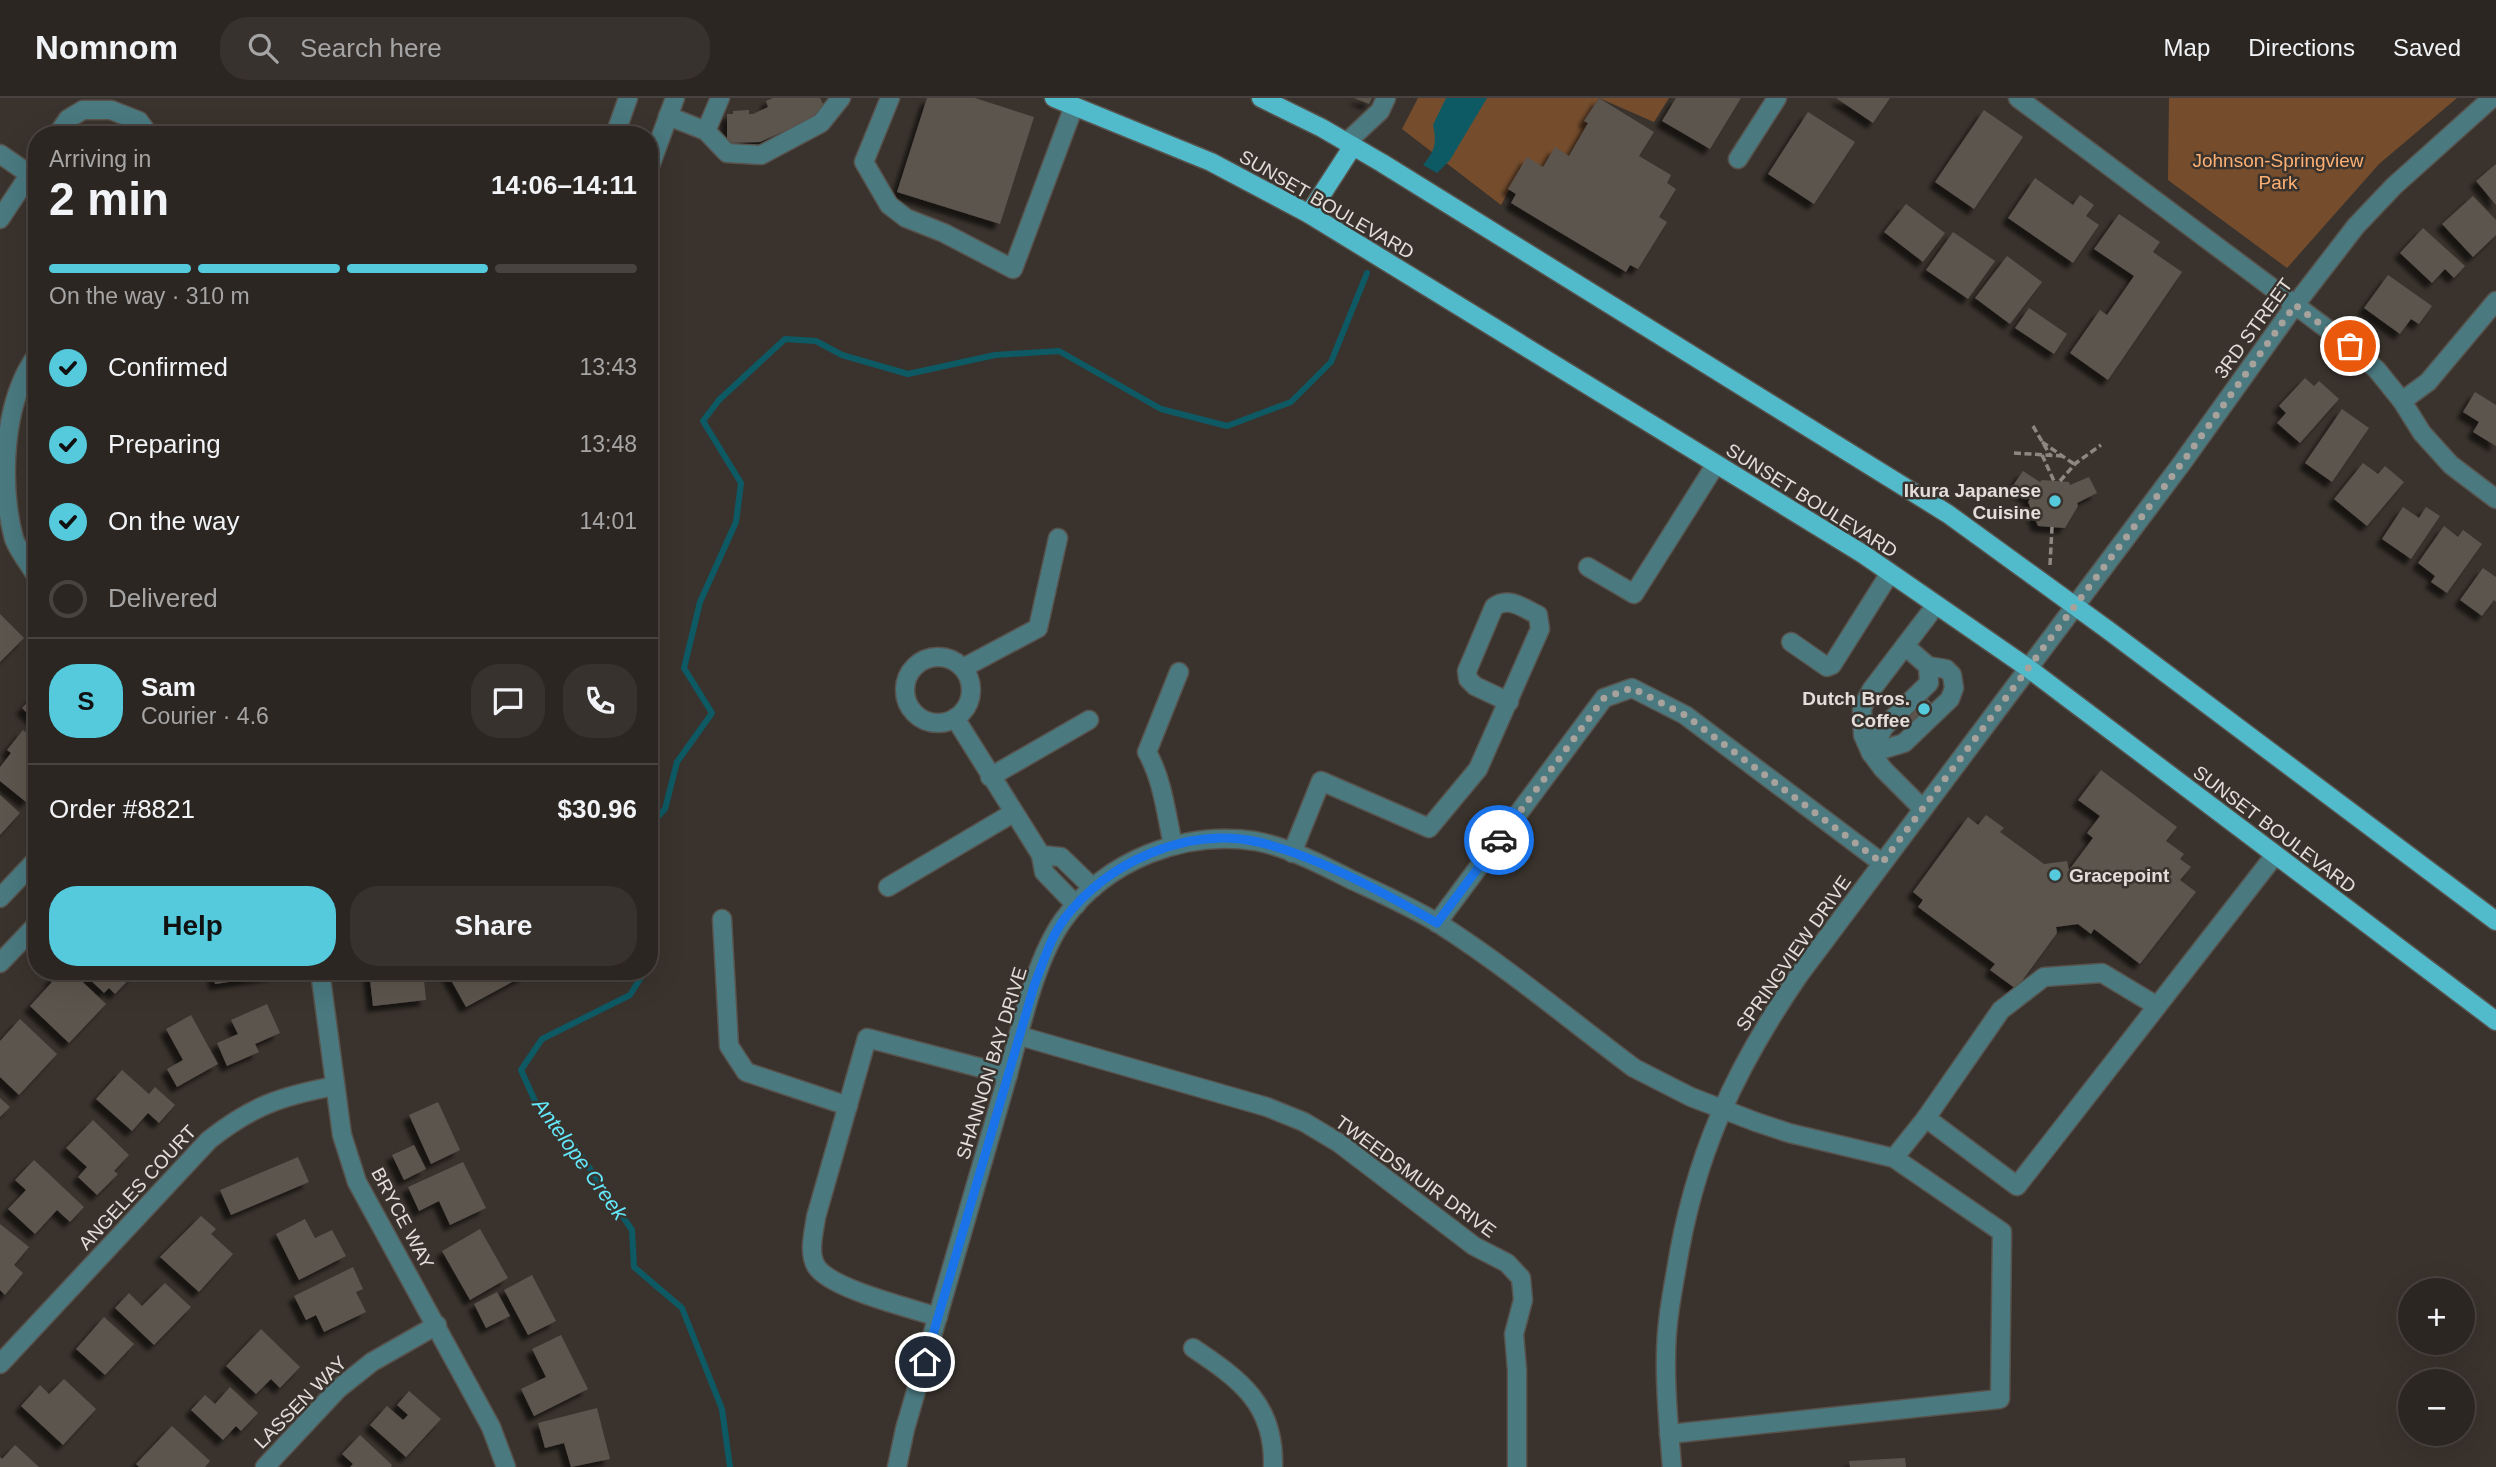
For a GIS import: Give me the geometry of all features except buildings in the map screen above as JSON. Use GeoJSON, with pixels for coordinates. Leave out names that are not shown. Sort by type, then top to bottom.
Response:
{"type":"FeatureCollection","features":[{"type":"Feature","properties":{"kind":"main road","name":"SUNSET BOULEVARD"},"geometry":{"type":"LineString","coordinates":[[1054,98],[1211,162],[1309,214],[1890,573],[2028,668],[2496,1021]]}},
{"type":"Feature","properties":{"kind":"main road"},"geometry":{"type":"LineString","coordinates":[[1261,98],[1350,144],[1948,514],[2496,921]]}},
{"type":"Feature","properties":{"kind":"main road"},"geometry":{"type":"LineString","coordinates":[[1309,214],[1350,144]]}},
{"type":"Feature","properties":{"kind":"street"},"geometry":{"type":"LineString","coordinates":[[618,126],[628,98]]}},
{"type":"Feature","properties":{"kind":"street"},"geometry":{"type":"LineString","coordinates":[[658,144],[674,98]]}},
{"type":"Feature","properties":{"kind":"street"},"geometry":{"type":"LineString","coordinates":[[706,131],[720,98]]}},
{"type":"Feature","properties":{"kind":"street"},"geometry":{"type":"LineString","coordinates":[[668,116],[706,131],[727,153],[761,155],[821,124],[841,98]]}},
{"type":"Feature","properties":{"kind":"street"},"geometry":{"type":"LineString","coordinates":[[890,98],[864,162],[888,205],[906,218],[943,233],[1013,269],[1074,106]]}},
{"type":"Feature","properties":{"kind":"street"},"geometry":{"type":"LineString","coordinates":[[1350,144],[1380,111],[1386,98]]}},
{"type":"Feature","properties":{"kind":"street"},"geometry":{"type":"LineString","coordinates":[[1738,159],[1777,98]]}},
{"type":"Feature","properties":{"kind":"street"},"geometry":{"type":"LineString","coordinates":[[2018,98],[2350,346],[2377,370],[2402,401],[2422,433],[2451,465],[2496,499]]}},
{"type":"Feature","properties":{"kind":"street","name":"3RD STREET"},"geometry":{"type":"LineString","coordinates":[[2028,668],[2295,305],[2374,205],[2491,98]]}},
{"type":"Feature","properties":{"kind":"street"},"geometry":{"type":"LineString","coordinates":[[63,126],[68,119],[83,110],[111,110],[139,121],[143,126]]}},
{"type":"Feature","properties":{"kind":"street"},"geometry":{"type":"LineString","coordinates":[[0,154],[28,166]]}},
{"type":"Feature","properties":{"kind":"street"},"geometry":{"type":"LineString","coordinates":[[0,219],[28,176]]}},
{"type":"Feature","properties":{"kind":"street"},"geometry":{"type":"LineString","coordinates":[[2402,401],[2428,382],[2496,301]]}},
{"type":"Feature","properties":{"kind":"street"},"geometry":{"type":"LineString","coordinates":[[28,368],[7,426],[4,453],[7,542],[28,566]]}},
{"type":"Feature","properties":{"kind":"street"},"geometry":{"type":"LineString","coordinates":[[1588,567],[1634,594],[1716,464]]}},
{"type":"Feature","properties":{"kind":"street"},"geometry":{"type":"LineString","coordinates":[[963,668],[1038,628],[1058,538]]}},
{"type":"Feature","properties":{"kind":"street"},"geometry":{"type":"LineString","coordinates":[[1791,642],[1827,667],[1832,664],[1890,573]]}},
{"type":"Feature","properties":{"kind":"street"},"geometry":{"type":"LineString","coordinates":[[1292,853],[1321,781],[1429,828],[1478,769],[1509,702],[1540,629],[1538,615],[1509,601],[1501,601],[1494,607],[1467,671],[1468,679],[1475,686],[1509,702]]}},
{"type":"Feature","properties":{"kind":"street"},"geometry":{"type":"LineString","coordinates":[[1923,809],[1871,753],[1863,735],[1862,708],[1872,689],[1936,605]]}},
{"type":"Feature","properties":{"kind":"street"},"geometry":{"type":"LineString","coordinates":[[1871,753],[1903,743],[1950,699],[1954,688],[1952,676],[1946,669],[1928,666],[1905,646]]}},
{"type":"Feature","properties":{"kind":"street"},"geometry":{"type":"LineString","coordinates":[[946,657],[963,668],[971,685],[970,698],[965,709],[955,718],[943,723],[930,722],[909,707],[905,694],[906,681],[911,670],[921,661],[946,657]]}},
{"type":"Feature","properties":{"kind":"street"},"geometry":{"type":"LineString","coordinates":[[1871,753],[1884,727],[1929,683],[1928,666]]}},
{"type":"Feature","properties":{"kind":"street","name":"SPRINGVIEW DRIVE"},"geometry":{"type":"LineString","coordinates":[[1672,1467],[1666,1354],[1674,1282],[1695,1179],[1721,1109],[1766,1024],[1799,975],[2028,668]]}},
{"type":"Feature","properties":{"kind":"street"},"geometry":{"type":"LineString","coordinates":[[1173,845],[1160,782],[1147,752],[1180,672]]}},
{"type":"Feature","properties":{"kind":"street"},"geometry":{"type":"LineString","coordinates":[[1437,923],[1604,698],[1632,688],[1685,715],[1882,863]]}},
{"type":"Feature","properties":{"kind":"street"},"geometry":{"type":"LineString","coordinates":[[955,718],[1041,855],[1044,872],[1076,905]]}},
{"type":"Feature","properties":{"kind":"street"},"geometry":{"type":"LineString","coordinates":[[990,777],[1089,720]]}},
{"type":"Feature","properties":{"kind":"street"},"geometry":{"type":"LineString","coordinates":[[888,887],[1013,813]]}},
{"type":"Feature","properties":{"kind":"street","name":"SHANNON BAY DRIVE"},"geometry":{"type":"LineString","coordinates":[[897,1467],[905,1429],[1008,1075],[1049,947],[1064,920],[1093,888],[1116,871],[1146,855],[1173,845],[1223,839],[1257,842],[1321,864],[1437,923],[1634,1068],[1663,1084],[1721,1109],[1789,1133],[1895,1158]]}},
{"type":"Feature","properties":{"kind":"street"},"geometry":{"type":"LineString","coordinates":[[1041,855],[1061,858],[1093,888]]}},
{"type":"Feature","properties":{"kind":"street"},"geometry":{"type":"LineString","coordinates":[[1926,1118],[2017,1186],[2274,855]]}},
{"type":"Feature","properties":{"kind":"street"},"geometry":{"type":"LineString","coordinates":[[0,898],[28,868]]}},
{"type":"Feature","properties":{"kind":"street"},"geometry":{"type":"LineString","coordinates":[[722,919],[729,1046],[746,1072],[848,1105]]}},
{"type":"Feature","properties":{"kind":"street"},"geometry":{"type":"LineString","coordinates":[[0,963],[28,933]]}},
{"type":"Feature","properties":{"kind":"street"},"geometry":{"type":"LineString","coordinates":[[1669,1434],[2000,1399],[2002,1232],[1895,1158],[2001,1010],[2043,977],[2102,973],[2157,1006]]}},
{"type":"Feature","properties":{"kind":"street","name":"BRYCE WAY"},"geometry":{"type":"LineString","coordinates":[[321,980],[342,1135],[357,1182],[491,1427],[506,1467]]}},
{"type":"Feature","properties":{"kind":"street","name":"TWEEDSMUIR DRIVE"},"geometry":{"type":"LineString","coordinates":[[1020,1036],[1267,1107],[1304,1122],[1339,1143],[1474,1246],[1507,1263],[1521,1278],[1523,1300],[1514,1334],[1517,1370],[1517,1467]]}},
{"type":"Feature","properties":{"kind":"street"},"geometry":{"type":"LineString","coordinates":[[938,1317],[837,1284],[816,1266],[812,1245],[816,1217],[866,1038],[1008,1075]]}},
{"type":"Feature","properties":{"kind":"street","name":"ANGELES COURT"},"geometry":{"type":"LineString","coordinates":[[0,1364],[209,1140],[236,1119],[263,1104],[301,1092],[335,1086]]}},
{"type":"Feature","properties":{"kind":"street","name":"LASSEN WAY"},"geometry":{"type":"LineString","coordinates":[[265,1467],[338,1389],[372,1362],[437,1325]]}},
{"type":"Feature","properties":{"kind":"street"},"geometry":{"type":"LineString","coordinates":[[1194,1348],[1226,1370],[1251,1393],[1266,1415],[1273,1446],[1273,1467]]}},
{"type":"Feature","properties":{"kind":"path"},"geometry":{"type":"LineString","coordinates":[[2033,426],[2050,455]]}},
{"type":"Feature","properties":{"kind":"path"},"geometry":{"type":"LineString","coordinates":[[2042,442],[2074,464]]}},
{"type":"Feature","properties":{"kind":"path"},"geometry":{"type":"LineString","coordinates":[[2060,481],[2074,464],[2101,445]]}},
{"type":"Feature","properties":{"kind":"path"},"geometry":{"type":"LineString","coordinates":[[2014,453],[2063,456]]}},
{"type":"Feature","properties":{"kind":"path"},"geometry":{"type":"LineString","coordinates":[[2042,455],[2054,481]]}},
{"type":"Feature","properties":{"kind":"path"},"geometry":{"type":"LineString","coordinates":[[2050,565],[2052,527]]}},
{"type":"Feature","properties":{"kind":"green space"},"geometry":{"type":"Polygon","coordinates":[[[1418,98],[1599,98],[1584,121],[1588,123],[1569,156],[1555,148],[1543,167],[1527,158],[1501,205],[1402,129],[1418,98]]]}},
{"type":"Feature","properties":{"kind":"green space"},"geometry":{"type":"Polygon","coordinates":[[[1599,98],[1669,98],[1654,122],[1599,98]]]}},
{"type":"Feature","properties":{"kind":"green space","name":"Johnson-Springview Park"},"geometry":{"type":"Polygon","coordinates":[[[2169,98],[2457,98],[2379,164],[2287,268],[2168,180],[2169,98]]]}},
{"type":"Feature","properties":{"kind":"water"},"geometry":{"type":"Polygon","coordinates":[[[1446,98],[1487,98],[1450,160],[1437,173],[1423,165],[1432,151],[1435,142],[1433,125],[1446,98]]]}},
{"type":"Feature","properties":{"kind":"waterway","name":"Antelope Creek"},"geometry":{"type":"LineString","coordinates":[[658,816],[665,809],[677,762],[712,713],[684,668],[700,602],[736,522],[741,483],[703,421],[719,400],[785,339],[816,341],[842,355],[908,374],[995,355],[1059,351],[1161,409],[1227,426],[1291,402],[1331,362],[1367,273]]}},
{"type":"Feature","properties":{"kind":"waterway","name":"Antelope Creek"},"geometry":{"type":"LineString","coordinates":[[639,980],[630,995],[542,1039],[521,1070],[535,1101],[571,1141],[632,1230],[634,1267],[682,1308],[722,1409],[730,1467]]}},
{"type":"Feature","properties":{"kind":"way so far"},"geometry":{"type":"LineString","coordinates":[[1499,840],[1604,698],[1632,688],[1685,715],[1882,863],[2182,463],[2295,305],[2350,346]]}},
{"type":"Feature","properties":{"kind":"place","name":"Ikura Japanese Cuisine"},"geometry":{"type":"Point","coordinates":[2055,501]}},
{"type":"Feature","properties":{"kind":"place","name":"Dutch Bros. Coffee"},"geometry":{"type":"Point","coordinates":[1924,709]}},
{"type":"Feature","properties":{"kind":"place","name":"Gracepoint"},"geometry":{"type":"Point","coordinates":[2055,875]}},
{"type":"Feature","properties":{"kind":"route"},"geometry":{"type":"LineString","coordinates":[[925,1362],[1034,986],[1056,933],[1084,895],[1116,871],[1146,855],[1179,843],[1223,839],[1257,842],[1321,864],[1437,923],[1499,840]]}}]}
